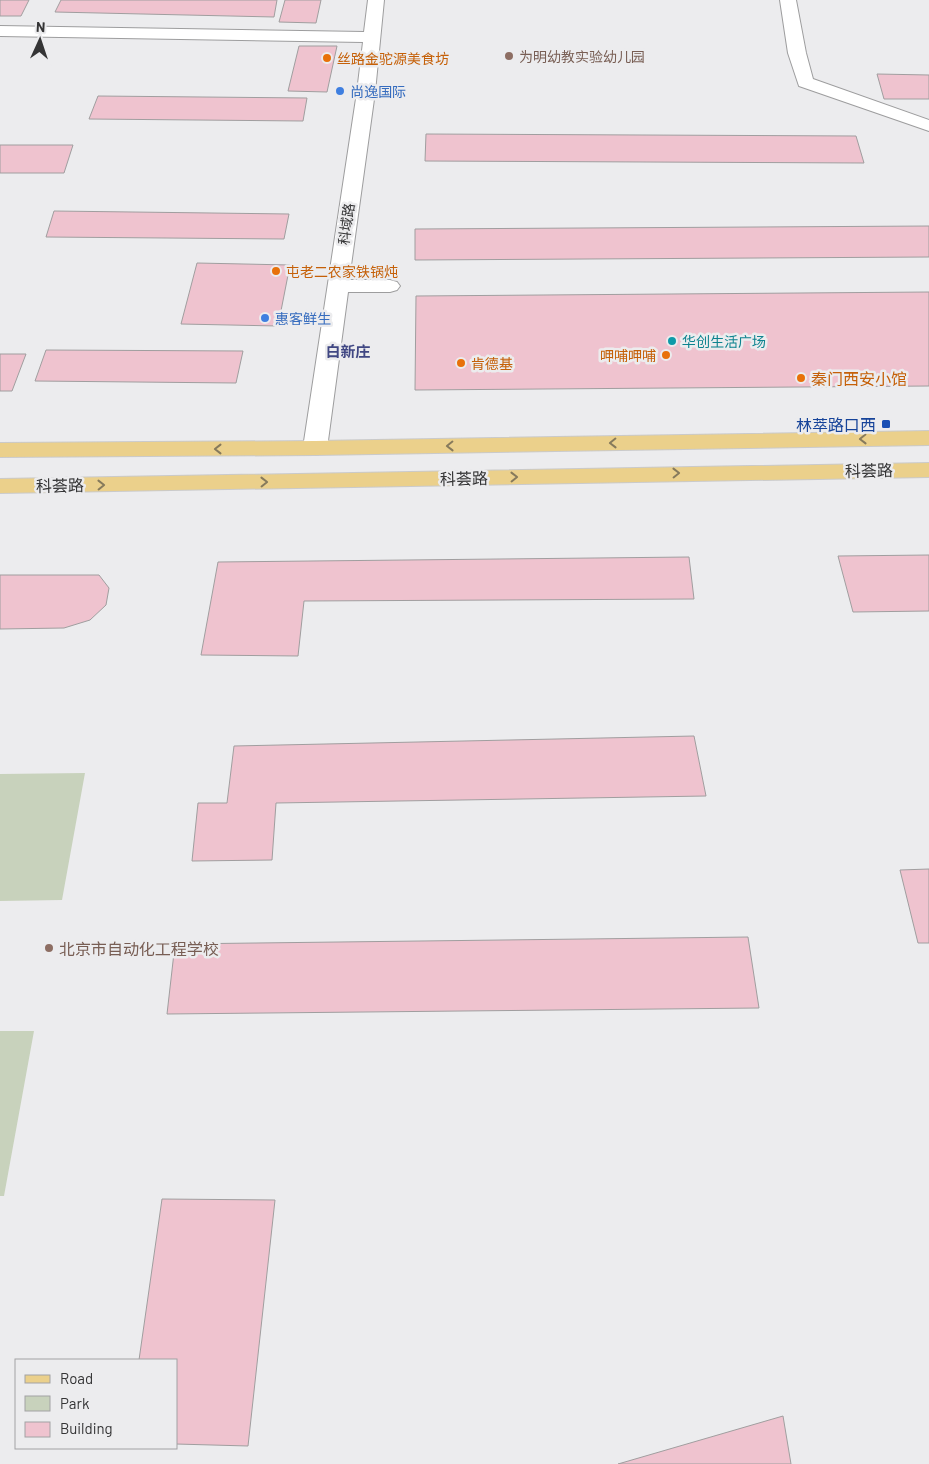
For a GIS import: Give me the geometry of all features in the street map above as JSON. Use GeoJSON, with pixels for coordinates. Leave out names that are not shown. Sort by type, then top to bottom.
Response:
{"type":"FeatureCollection","features":[{"type":"Feature","properties":{"kind":"main road","name":"科荟路"},"geometry":{"type":"LineString","coordinates":[[0,450],[315,448],[929,438]]}},
{"type":"Feature","properties":{"kind":"main road","name":"科荟路"},"geometry":{"type":"LineString","coordinates":[[0,486],[929,470]]}},
{"type":"Feature","properties":{"kind":"street","name":"科域路"},"geometry":{"type":"LineString","coordinates":[[315,448],[366,92],[376,0]]}},
{"type":"Feature","properties":{"kind":"street"},"geometry":{"type":"LineString","coordinates":[[788,0],[797,53],[805,82],[929,126]]}},
{"type":"Feature","properties":{"kind":"street"},"geometry":{"type":"LineString","coordinates":[[0,31],[372,36]]}},
{"type":"Feature","properties":{"kind":"street"},"geometry":{"type":"LineString","coordinates":[[337,286],[390,286]]}},
{"type":"Feature","properties":{"kind":"green space"},"geometry":{"type":"Polygon","coordinates":[[[85,773],[62,900],[0,901],[0,774],[85,773]]]}},
{"type":"Feature","properties":{"kind":"green space"},"geometry":{"type":"Polygon","coordinates":[[[0,1031],[34,1031],[4,1196],[0,1196],[0,1031]]]}},
{"type":"Feature","properties":{"kind":"building"},"geometry":{"type":"Polygon","coordinates":[[[0,0],[29,0],[21,16],[0,16],[0,0]]]}},
{"type":"Feature","properties":{"kind":"building"},"geometry":{"type":"Polygon","coordinates":[[[61,0],[277,0],[274,17],[55,12],[61,0]]]}},
{"type":"Feature","properties":{"kind":"building"},"geometry":{"type":"Polygon","coordinates":[[[285,0],[321,0],[316,23],[279,22],[285,0]]]}},
{"type":"Feature","properties":{"kind":"building"},"geometry":{"type":"Polygon","coordinates":[[[299,46],[337,46],[327,92],[288,91],[299,46]]]}},
{"type":"Feature","properties":{"kind":"building"},"geometry":{"type":"Polygon","coordinates":[[[877,74],[929,75],[929,99],[884,99],[877,74]]]}},
{"type":"Feature","properties":{"kind":"building"},"geometry":{"type":"Polygon","coordinates":[[[98,96],[307,98],[303,121],[89,119],[98,96]]]}},
{"type":"Feature","properties":{"kind":"building"},"geometry":{"type":"Polygon","coordinates":[[[426,134],[856,136],[864,163],[425,161],[426,134]]]}},
{"type":"Feature","properties":{"kind":"building"},"geometry":{"type":"Polygon","coordinates":[[[0,145],[73,145],[64,173],[0,173],[0,145]]]}},
{"type":"Feature","properties":{"kind":"building"},"geometry":{"type":"Polygon","coordinates":[[[54,211],[289,214],[284,239],[46,237],[54,211]]]}},
{"type":"Feature","properties":{"kind":"building"},"geometry":{"type":"Polygon","coordinates":[[[929,226],[929,257],[415,260],[415,229],[929,226]]]}},
{"type":"Feature","properties":{"kind":"building"},"geometry":{"type":"Polygon","coordinates":[[[197,263],[290,265],[278,326],[181,324],[197,263]]]}},
{"type":"Feature","properties":{"kind":"building","name":"华创生活广场"},"geometry":{"type":"Polygon","coordinates":[[[929,292],[929,386],[415,390],[416,296],[929,292]]]}},
{"type":"Feature","properties":{"kind":"building"},"geometry":{"type":"Polygon","coordinates":[[[46,350],[243,351],[236,383],[35,381],[46,350]]]}},
{"type":"Feature","properties":{"kind":"building"},"geometry":{"type":"Polygon","coordinates":[[[0,354],[26,354],[12,391],[0,391],[0,354]]]}},
{"type":"Feature","properties":{"kind":"building"},"geometry":{"type":"Polygon","coordinates":[[[929,555],[929,611],[853,612],[838,556],[929,555]]]}},
{"type":"Feature","properties":{"kind":"building"},"geometry":{"type":"Polygon","coordinates":[[[689,557],[694,599],[304,601],[298,656],[201,655],[218,562],[689,557]]]}},
{"type":"Feature","properties":{"kind":"building"},"geometry":{"type":"Polygon","coordinates":[[[0,575],[99,575],[109,588],[106,605],[90,620],[64,628],[0,629],[0,575]]]}},
{"type":"Feature","properties":{"kind":"building"},"geometry":{"type":"Polygon","coordinates":[[[694,736],[706,796],[276,803],[272,860],[192,861],[198,803],[227,803],[234,746],[694,736]]]}},
{"type":"Feature","properties":{"kind":"building"},"geometry":{"type":"Polygon","coordinates":[[[929,869],[929,943],[918,943],[900,870],[929,869]]]}},
{"type":"Feature","properties":{"kind":"building"},"geometry":{"type":"Polygon","coordinates":[[[748,937],[759,1008],[167,1014],[175,944],[748,937]]]}},
{"type":"Feature","properties":{"kind":"building"},"geometry":{"type":"Polygon","coordinates":[[[162,1199],[275,1200],[248,1446],[178,1444],[178,1359],[139,1359],[162,1199]]]}},
{"type":"Feature","properties":{"kind":"building"},"geometry":{"type":"Polygon","coordinates":[[[783,1416],[791,1464],[618,1464],[783,1416]]]}},
{"type":"Feature","properties":{"kind":"place","name":"为明幼教实验幼儿园"},"geometry":{"type":"Point","coordinates":[509,56]}},
{"type":"Feature","properties":{"kind":"place","name":"丝路金驼源美食坊"},"geometry":{"type":"Point","coordinates":[327,58]}},
{"type":"Feature","properties":{"kind":"place","name":"尚逸国际"},"geometry":{"type":"Point","coordinates":[340,91]}},
{"type":"Feature","properties":{"kind":"place","name":"屯老二农家铁锅炖"},"geometry":{"type":"Point","coordinates":[276,271]}},
{"type":"Feature","properties":{"kind":"place","name":"惠客鲜生"},"geometry":{"type":"Point","coordinates":[265,318]}},
{"type":"Feature","properties":{"kind":"place","name":"华创生活广场"},"geometry":{"type":"Point","coordinates":[672,341]}},
{"type":"Feature","properties":{"kind":"place","name":"呷哺呷哺"},"geometry":{"type":"Point","coordinates":[666,355]}},
{"type":"Feature","properties":{"kind":"place","name":"肯德基"},"geometry":{"type":"Point","coordinates":[461,363]}},
{"type":"Feature","properties":{"kind":"place","name":"秦门西安小馆"},"geometry":{"type":"Point","coordinates":[801,378]}},
{"type":"Feature","properties":{"kind":"place","name":"林萃路口西"},"geometry":{"type":"Point","coordinates":[886,424]}},
{"type":"Feature","properties":{"kind":"place","name":"北京市自动化工程学校"},"geometry":{"type":"Point","coordinates":[49,948]}},
{"type":"Feature","properties":{"kind":"district","name":"白新庄"},"geometry":{"type":"Point","coordinates":[348,351]}}]}
